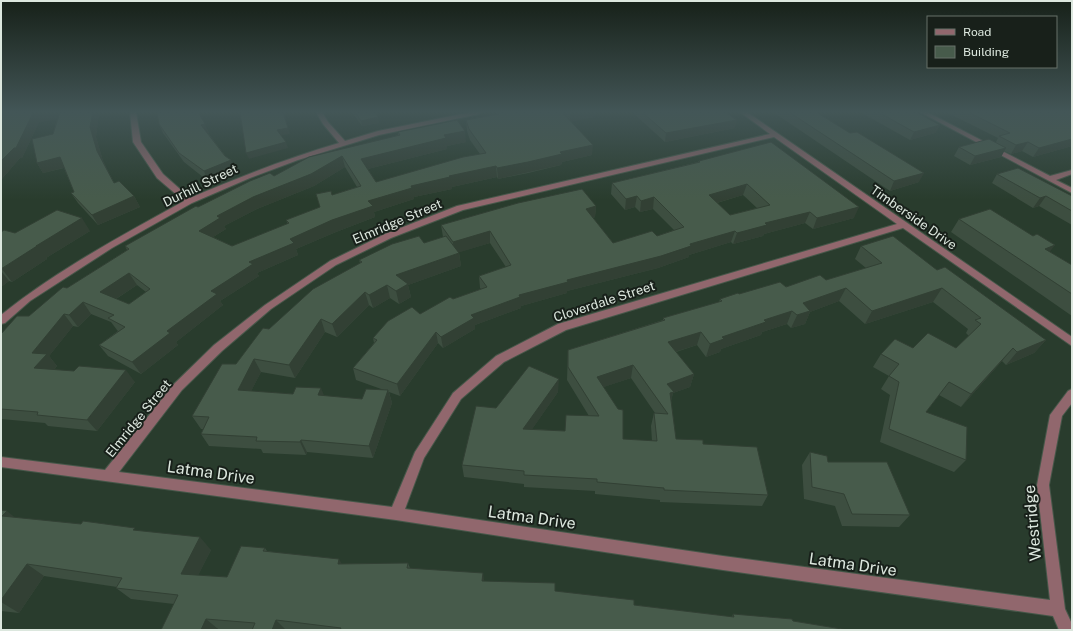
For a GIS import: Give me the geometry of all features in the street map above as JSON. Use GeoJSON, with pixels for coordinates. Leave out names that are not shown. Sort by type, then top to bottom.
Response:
{"type":"FeatureCollection","features":[{"type":"Feature","properties":{"kind":"street"},"geometry":{"type":"LineString","coordinates":[[137,141],[160,176],[189,201]]}},
{"type":"Feature","properties":{"kind":"street","name":"Elmridge Street"},"geometry":{"type":"LineString","coordinates":[[109,475],[178,388],[218,348],[268,308],[333,263],[388,236],[460,208],[747,141]]}},
{"type":"Feature","properties":{"kind":"street","name":"Timberside Drive"},"geometry":{"type":"LineString","coordinates":[[784,141],[1072,342]]}},
{"type":"Feature","properties":{"kind":"street"},"geometry":{"type":"LineString","coordinates":[[979,141],[1072,191]]}},
{"type":"Feature","properties":{"kind":"street","name":"Durhill Street"},"geometry":{"type":"LineString","coordinates":[[1,320],[27,299],[109,246],[189,201],[247,176],[342,142]]}},
{"type":"Feature","properties":{"kind":"street"},"geometry":{"type":"LineString","coordinates":[[1050,179],[1072,172]]}},
{"type":"Feature","properties":{"kind":"street","name":"Cloverdale Street"},"geometry":{"type":"LineString","coordinates":[[396,514],[419,456],[456,396],[500,359],[562,327],[903,225]]}},
{"type":"Feature","properties":{"kind":"street","name":"Westridge"},"geometry":{"type":"LineString","coordinates":[[1066,630],[1058,609],[1043,485],[1056,415],[1072,394]]}},
{"type":"Feature","properties":{"kind":"street","name":"Latma Drive"},"geometry":{"type":"LineString","coordinates":[[1,462],[109,475],[396,514],[715,561],[1058,609]]}},
{"type":"Feature","properties":{"kind":"building"},"geometry":{"type":"Polygon","coordinates":[[[1,141],[19,141],[16,148],[14,148],[1,161],[1,141]]]}},
{"type":"Feature","properties":{"kind":"building"},"geometry":{"type":"Polygon","coordinates":[[[33,141],[94,141],[97,151],[114,183],[119,181],[134,196],[92,215],[71,193],[74,192],[60,157],[37,163],[33,141]]]}},
{"type":"Feature","properties":{"kind":"building"},"geometry":{"type":"Polygon","coordinates":[[[171,141],[214,141],[225,156],[231,160],[204,171],[179,153],[171,141]]]}},
{"type":"Feature","properties":{"kind":"building"},"geometry":{"type":"Polygon","coordinates":[[[244,141],[286,142],[246,153],[244,141]]]}},
{"type":"Feature","properties":{"kind":"building"},"geometry":{"type":"Polygon","coordinates":[[[373,141],[432,141],[361,159],[376,182],[463,157],[486,153],[478,141],[590,141],[593,145],[560,152],[562,154],[528,162],[497,168],[496,166],[449,176],[450,177],[411,186],[412,188],[368,201],[373,206],[332,220],[290,239],[294,243],[249,262],[253,264],[211,291],[217,294],[167,331],[170,333],[132,362],[99,345],[125,327],[108,318],[114,315],[83,302],[69,315],[64,314],[32,353],[47,354],[34,368],[74,371],[79,366],[126,370],[87,420],[37,415],[38,412],[1,409],[1,334],[17,316],[29,316],[63,287],[67,288],[129,249],[125,246],[196,206],[198,207],[250,181],[270,173],[274,176],[309,157],[373,141]],[[342,156],[311,174],[253,197],[217,216],[220,218],[199,231],[232,246],[289,223],[286,220],[320,207],[316,194],[331,191],[332,195],[361,186],[342,156]],[[129,273],[100,292],[129,304],[150,289],[129,273]]]}},
{"type":"Feature","properties":{"kind":"building"},"geometry":{"type":"Polygon","coordinates":[[[834,141],[872,141],[924,173],[894,181],[834,141]]]}},
{"type":"Feature","properties":{"kind":"building"},"geometry":{"type":"Polygon","coordinates":[[[980,141],[994,141],[1006,148],[975,156],[959,147],[980,141]]]}},
{"type":"Feature","properties":{"kind":"building"},"geometry":{"type":"Polygon","coordinates":[[[1009,141],[1063,141],[1039,148],[1028,142],[1016,145],[1009,141]]]}},
{"type":"Feature","properties":{"kind":"building"},"geometry":{"type":"Polygon","coordinates":[[[771,142],[859,207],[817,218],[810,212],[765,223],[767,225],[737,233],[735,231],[690,244],[691,246],[661,256],[567,280],[568,282],[519,295],[520,297],[471,315],[474,318],[441,337],[436,332],[397,384],[353,368],[377,340],[373,338],[388,321],[412,307],[420,314],[450,297],[453,299],[487,287],[479,276],[511,265],[490,231],[453,242],[441,225],[518,203],[582,189],[596,206],[586,209],[613,243],[652,231],[657,236],[684,227],[654,197],[641,201],[637,196],[626,199],[612,183],[700,162],[699,161],[771,142]],[[747,184],[709,195],[730,215],[770,205],[747,184]]]}},
{"type":"Feature","properties":{"kind":"building"},"geometry":{"type":"Polygon","coordinates":[[[1018,168],[1072,196],[1072,211],[1046,196],[1040,198],[997,174],[1018,168]]]}},
{"type":"Feature","properties":{"kind":"building"},"geometry":{"type":"Polygon","coordinates":[[[990,209],[1033,236],[1037,234],[1055,245],[1045,249],[1072,265],[1072,294],[959,219],[990,209]]]}},
{"type":"Feature","properties":{"kind":"building"},"geometry":{"type":"Polygon","coordinates":[[[57,210],[82,218],[1,269],[1,232],[4,230],[15,233],[57,210]]]}},
{"type":"Feature","properties":{"kind":"building"},"geometry":{"type":"Polygon","coordinates":[[[419,236],[424,243],[446,236],[459,253],[396,275],[408,284],[396,291],[387,285],[369,295],[365,292],[332,324],[321,319],[289,365],[254,359],[238,390],[293,394],[296,387],[321,388],[318,395],[362,399],[366,389],[388,390],[369,446],[301,440],[300,442],[256,441],[257,437],[201,434],[209,417],[192,416],[222,364],[236,364],[263,328],[269,329],[313,289],[362,262],[359,260],[392,244],[419,236]]]}},
{"type":"Feature","properties":{"kind":"building"},"geometry":{"type":"Polygon","coordinates":[[[893,236],[937,270],[945,267],[1046,340],[1017,352],[1013,348],[971,394],[949,382],[926,412],[967,427],[966,460],[889,429],[899,382],[889,376],[899,364],[881,354],[895,339],[913,348],[928,333],[956,348],[981,324],[975,320],[981,318],[942,288],[872,311],[846,288],[803,303],[810,311],[797,315],[792,311],[764,320],[766,322],[722,337],[724,339],[710,344],[701,332],[668,342],[694,374],[667,384],[674,392],[670,393],[676,439],[703,440],[703,444],[757,447],[768,495],[664,490],[664,488],[597,482],[597,479],[524,475],[524,471],[462,465],[476,406],[496,408],[529,366],[559,379],[523,429],[565,431],[566,415],[599,416],[568,367],[568,350],[665,320],[663,318],[722,301],[720,299],[738,293],[739,294],[780,282],[786,287],[820,275],[826,280],[882,263],[861,246],[893,236]],[[633,365],[597,377],[618,409],[623,410],[623,439],[657,441],[654,413],[668,414],[633,365]]]}},
{"type":"Feature","properties":{"kind":"building"},"geometry":{"type":"Polygon","coordinates":[[[810,452],[827,456],[828,462],[887,462],[910,515],[852,514],[844,494],[812,487],[810,452]]]}},
{"type":"Feature","properties":{"kind":"building"},"geometry":{"type":"Polygon","coordinates":[[[1,510],[7,511],[2,516],[81,524],[83,521],[135,528],[133,530],[200,537],[181,574],[227,577],[241,546],[265,548],[263,551],[339,559],[338,564],[408,563],[407,568],[483,573],[482,581],[555,583],[555,591],[634,600],[634,605],[734,617],[733,614],[792,619],[793,621],[848,630],[340,630],[341,628],[276,620],[272,630],[252,630],[255,623],[206,619],[201,630],[161,630],[178,595],[116,588],[122,578],[27,564],[1,600],[1,510]]]}}]}
